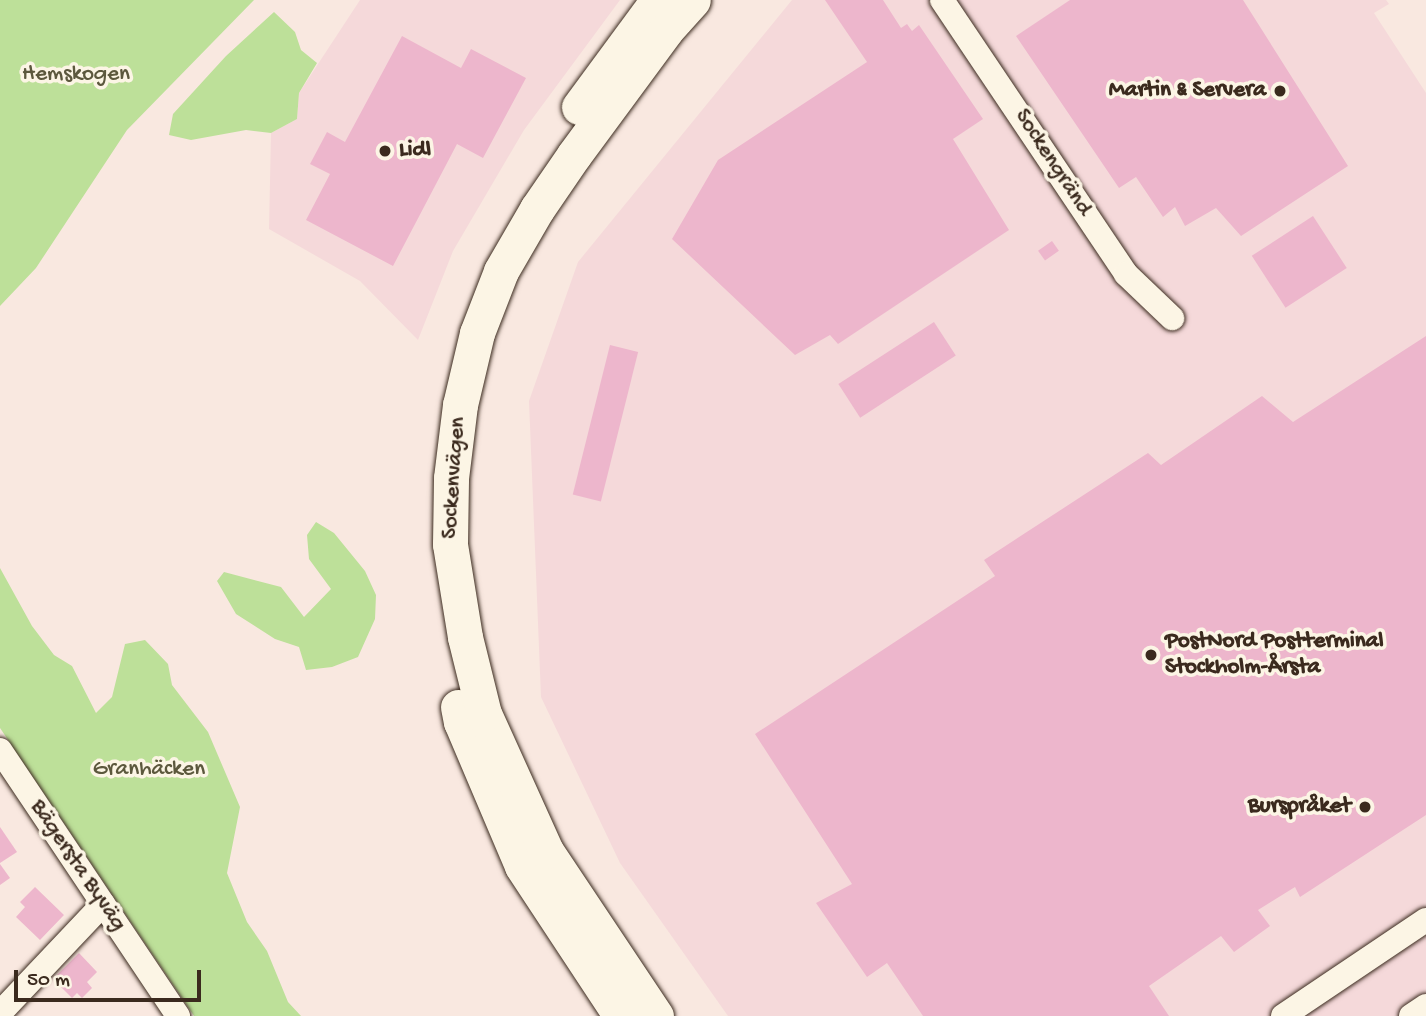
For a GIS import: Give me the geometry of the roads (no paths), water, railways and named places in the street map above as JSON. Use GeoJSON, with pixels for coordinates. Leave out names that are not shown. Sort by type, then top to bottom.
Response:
{"type":"FeatureCollection","features":[{"type":"Feature","properties":{"kind":"main road","name":"Sockenvägen"},"geometry":{"type":"LineString","coordinates":[[621,1016],[522,866],[461,722],[433,561],[432,481],[441,399],[457,331],[482,264],[556,140],[658,0]]}},
{"type":"Feature","properties":{"kind":"main road","name":"Sockenvägen"},"geometry":{"type":"LineString","coordinates":[[656,1016],[546,852],[484,714],[465,637],[450,544],[451,478],[460,405],[477,333],[501,271],[537,209],[574,155],[666,30],[693,0]]}},
{"type":"Feature","properties":{"kind":"street","name":"Sockengränd"},"geometry":{"type":"LineString","coordinates":[[942,0],[1126,274],[1172,318]]}},
{"type":"Feature","properties":{"kind":"street","name":"Bägersta Byväg"},"geometry":{"type":"LineString","coordinates":[[0,750],[178,1016]]}},
{"type":"Feature","properties":{"kind":"street"},"geometry":{"type":"LineString","coordinates":[[0,1013],[103,904]]}},
{"type":"Feature","properties":{"kind":"street"},"geometry":{"type":"LineString","coordinates":[[1283,1016],[1426,920]]}},
{"type":"Feature","properties":{"kind":"street"},"geometry":{"type":"LineString","coordinates":[[1412,1016],[1426,1006]]}},
{"type":"Feature","properties":{"kind":"place","name":"Martin & Servera"},"geometry":{"type":"Point","coordinates":[1280,91]}},
{"type":"Feature","properties":{"kind":"place","name":"Lidl"},"geometry":{"type":"Point","coordinates":[385,151]}},
{"type":"Feature","properties":{"kind":"place","name":"PostNord Postterminal Stockholm-Årsta"},"geometry":{"type":"Point","coordinates":[1151,655]}},
{"type":"Feature","properties":{"kind":"place","name":"Burspråket"},"geometry":{"type":"Point","coordinates":[1365,807]}},
{"type":"Feature","properties":{"kind":"park label","name":"Hemskogen"},"geometry":{"type":"Point","coordinates":[76,75]}},
{"type":"Feature","properties":{"kind":"park label","name":"Granhäcken"},"geometry":{"type":"Point","coordinates":[149,770]}}]}
